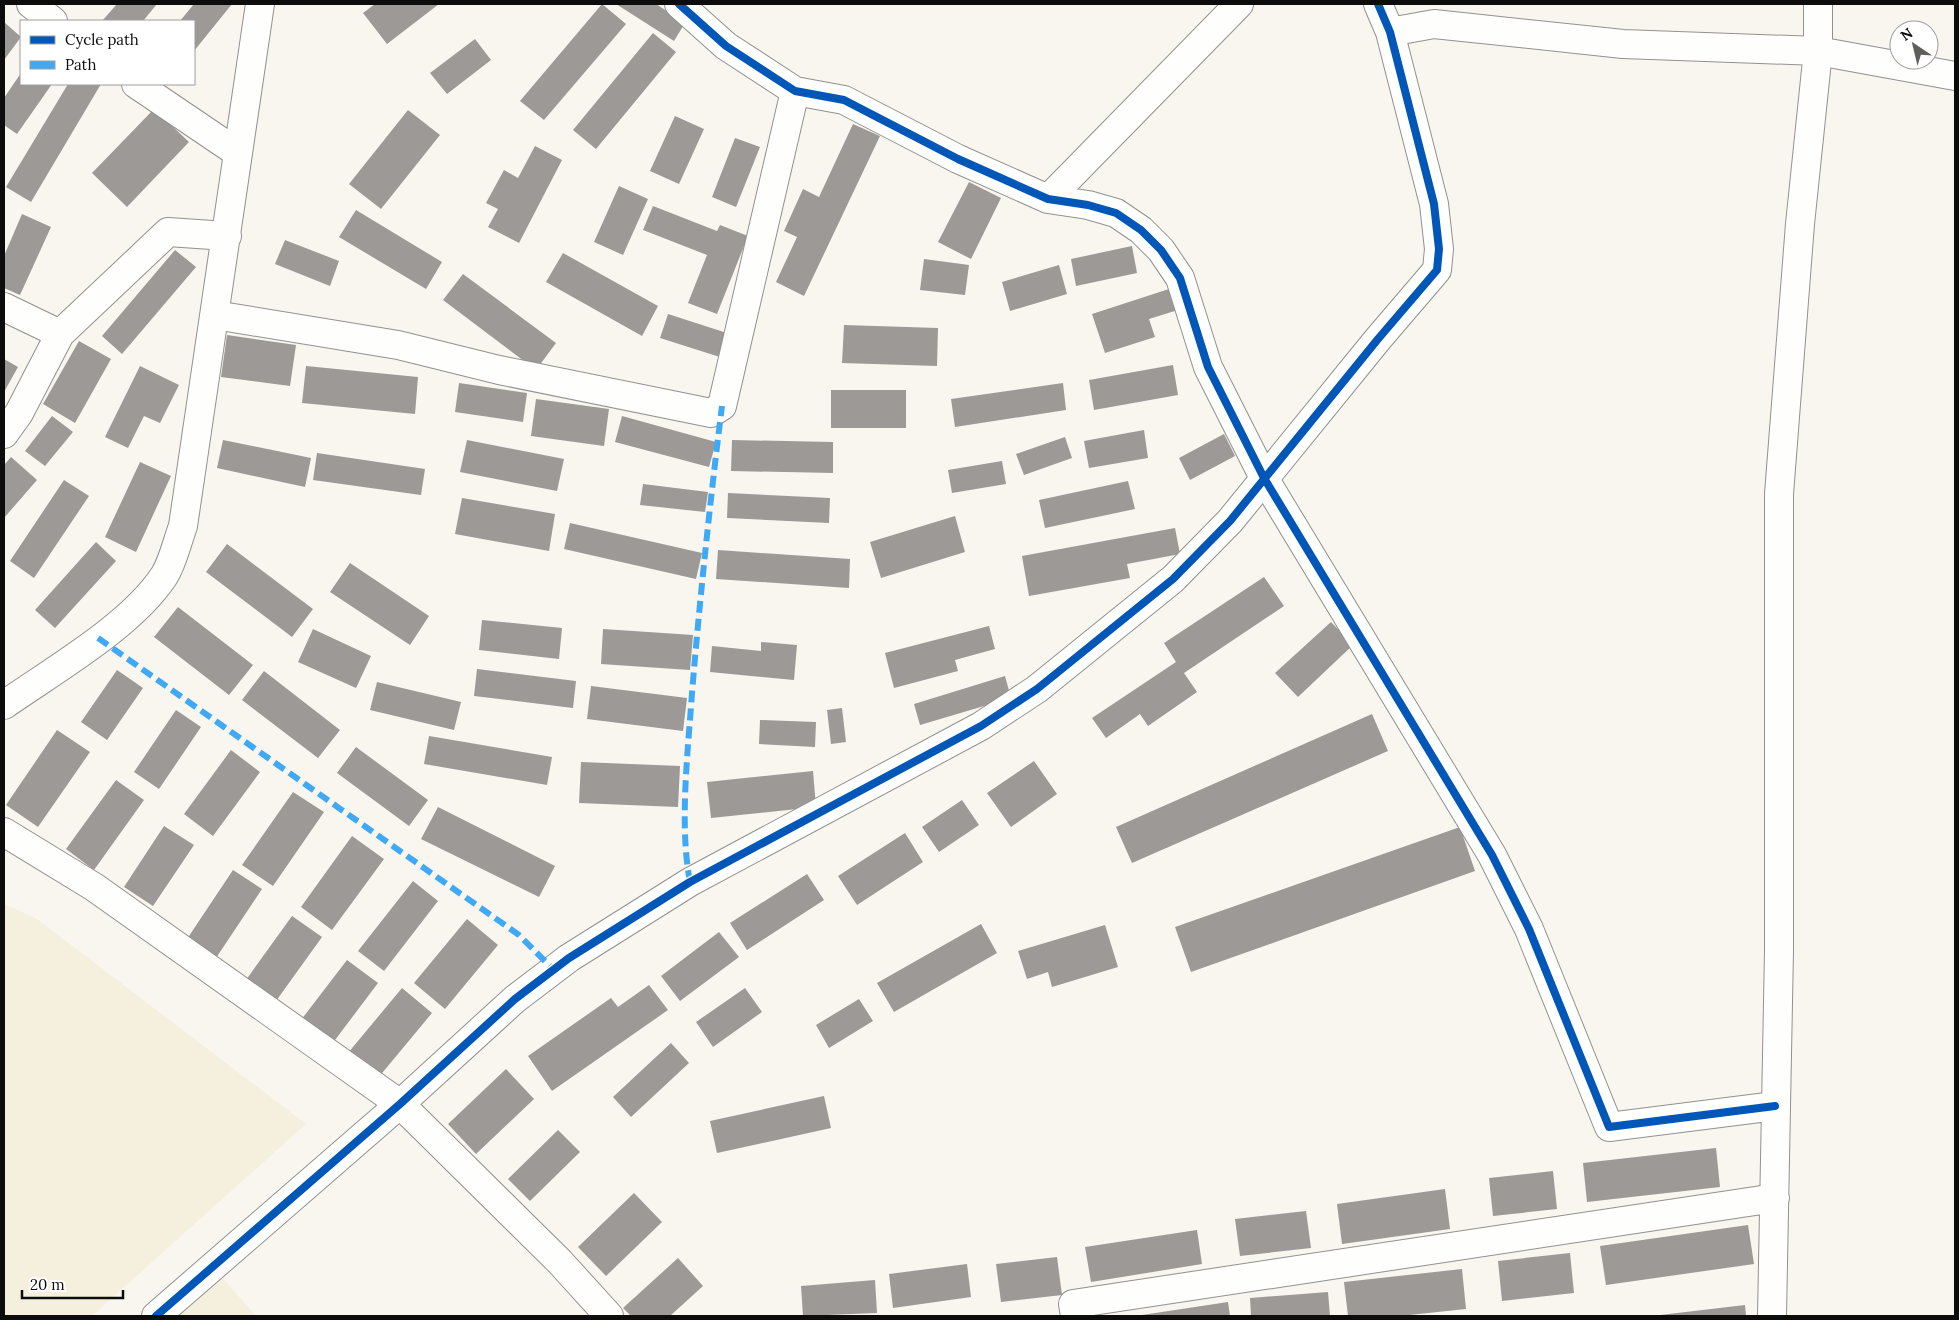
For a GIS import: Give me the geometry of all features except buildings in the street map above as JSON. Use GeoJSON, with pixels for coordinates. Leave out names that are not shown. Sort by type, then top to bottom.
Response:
{"type":"FeatureCollection","features":[{"type":"Feature","properties":{"kind":"street"},"geometry":{"type":"LineString","coordinates":[[31,4],[52,20]]}},
{"type":"Feature","properties":{"kind":"street"},"geometry":{"type":"LineString","coordinates":[[4,705],[144,603],[166,574],[183,526],[260,4]]}},
{"type":"Feature","properties":{"kind":"street"},"geometry":{"type":"LineString","coordinates":[[679,4],[726,46],[796,91],[844,100],[958,159],[1048,199],[1088,205],[1116,213],[1141,230],[1161,250],[1180,278],[1208,367],[1264,478],[1492,855],[1529,929],[1609,1127],[1775,1106]]}},
{"type":"Feature","properties":{"kind":"street"},"geometry":{"type":"LineString","coordinates":[[1048,199],[1239,4]]}},
{"type":"Feature","properties":{"kind":"street"},"geometry":{"type":"LineString","coordinates":[[156,1316],[400,1104],[515,998],[570,958],[690,882],[981,726],[1037,689],[1173,579],[1230,521],[1437,270],[1439,249],[1434,204],[1390,32],[1378,4]]}},
{"type":"Feature","properties":{"kind":"street"},"geometry":{"type":"LineString","coordinates":[[1772,1316],[1779,950],[1779,494],[1800,224],[1818,51],[1818,4]]}},
{"type":"Feature","properties":{"kind":"street"},"geometry":{"type":"LineString","coordinates":[[1390,32],[1434,24],[1623,44],[1818,51],[1955,76]]}},
{"type":"Feature","properties":{"kind":"street"},"geometry":{"type":"LineString","coordinates":[[137,85],[238,153]]}},
{"type":"Feature","properties":{"kind":"street"},"geometry":{"type":"LineString","coordinates":[[215,315],[398,345],[499,370],[711,413],[722,406],[796,91]]}},
{"type":"Feature","properties":{"kind":"street"},"geometry":{"type":"LineString","coordinates":[[4,434],[19,413],[60,334],[168,232],[226,236]]}},
{"type":"Feature","properties":{"kind":"street"},"geometry":{"type":"LineString","coordinates":[[4,307],[60,334]]}},
{"type":"Feature","properties":{"kind":"street"},"geometry":{"type":"LineString","coordinates":[[4,832],[94,887],[400,1104],[554,1256],[609,1316]]}},
{"type":"Feature","properties":{"kind":"street"},"geometry":{"type":"LineString","coordinates":[[1075,1316],[1073,1304],[1775,1198]]}},
{"type":"Feature","properties":{"kind":"shaded area"},"geometry":{"type":"Polygon","coordinates":[[[4,904],[37,919],[306,1124],[92,1316],[4,1316],[4,904]]]}},
{"type":"Feature","properties":{"kind":"shaded area"},"geometry":{"type":"Polygon","coordinates":[[[206,1259],[256,1316],[144,1316],[206,1259]]]}},
{"type":"Feature","properties":{"kind":"marked path"},"geometry":{"type":"LineString","coordinates":[[690,882],[685,836],[687,763],[702,585],[722,406]]}},
{"type":"Feature","properties":{"kind":"marked path"},"geometry":{"type":"LineString","coordinates":[[98,638],[519,935],[554,970]]}},
{"type":"Feature","properties":{"kind":"cycle path"},"geometry":{"type":"LineString","coordinates":[[679,4],[726,46],[795,91],[844,100],[958,159],[1048,199],[1088,205],[1116,213],[1141,230],[1161,250],[1180,278],[1208,367],[1264,478],[1492,855],[1529,929],[1609,1127],[1775,1106]]}},
{"type":"Feature","properties":{"kind":"cycle path"},"geometry":{"type":"LineString","coordinates":[[156,1316],[400,1104],[515,999],[569,958],[690,882],[981,726],[1037,689],[1173,579],[1230,521],[1378,339],[1437,270],[1439,249],[1434,204],[1390,32],[1378,4]]}}]}
